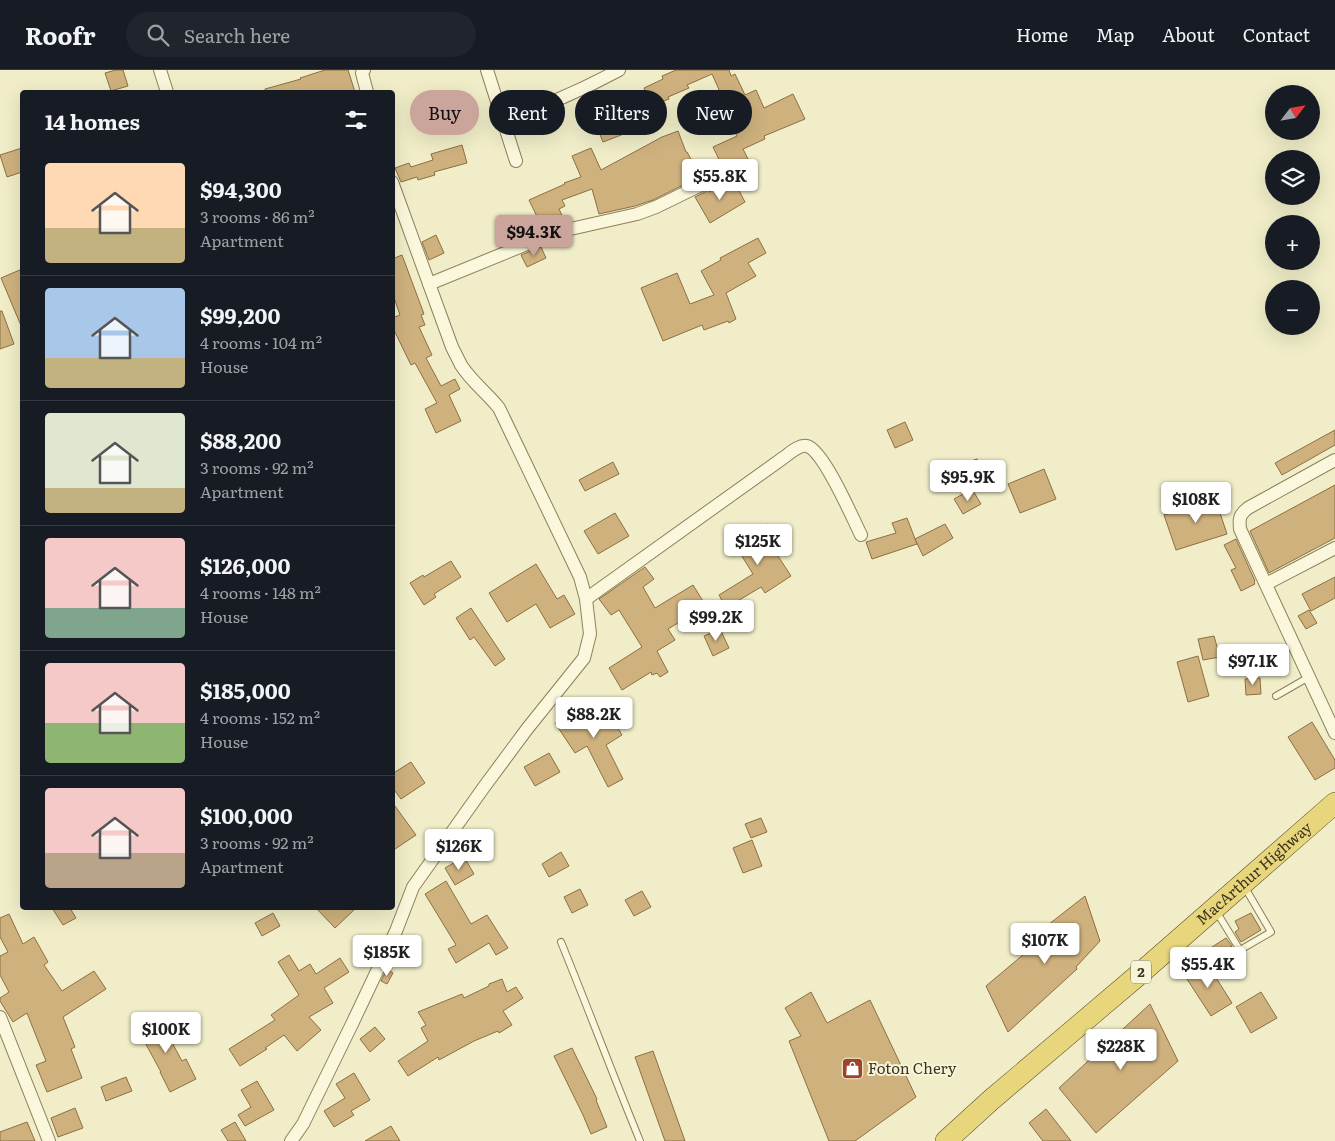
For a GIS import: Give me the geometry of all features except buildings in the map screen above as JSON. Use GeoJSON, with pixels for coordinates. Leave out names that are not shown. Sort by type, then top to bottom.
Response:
{"type":"FeatureCollection","features":[{"type":"Feature","properties":{"kind":"highway","name":"MacArthur Highway"},"geometry":{"type":"LineString","coordinates":[[946,1141],[1335,803]]}},
{"type":"Feature","properties":{"kind":"street"},"geometry":{"type":"LineString","coordinates":[[160,70],[166,90]]}},
{"type":"Feature","properties":{"kind":"street"},"geometry":{"type":"LineString","coordinates":[[364,70],[362,73],[366,90]]}},
{"type":"Feature","properties":{"kind":"street"},"geometry":{"type":"LineString","coordinates":[[486,70],[493,90]]}},
{"type":"Feature","properties":{"kind":"street"},"geometry":{"type":"LineString","coordinates":[[565,97],[620,70]]}},
{"type":"Feature","properties":{"kind":"street"},"geometry":{"type":"LineString","coordinates":[[508,135],[516,161]]}},
{"type":"Feature","properties":{"kind":"street"},"geometry":{"type":"LineString","coordinates":[[429,284],[558,232],[637,214],[701,185]]}},
{"type":"Feature","properties":{"kind":"street"},"geometry":{"type":"LineString","coordinates":[[291,1141],[303,1124],[352,1024],[396,931],[413,887],[527,729],[584,658],[590,634],[586,599],[580,577],[499,408],[488,393],[474,381],[461,365],[452,347],[395,190]]}},
{"type":"Feature","properties":{"kind":"street"},"geometry":{"type":"LineString","coordinates":[[586,599],[802,446],[808,446],[822,460],[861,534]]}},
{"type":"Feature","properties":{"kind":"street"},"geometry":{"type":"LineString","coordinates":[[1335,460],[1248,508],[1239,517],[1240,529],[1335,733]]}},
{"type":"Feature","properties":{"kind":"street"},"geometry":{"type":"LineString","coordinates":[[1266,584],[1335,548]]}},
{"type":"Feature","properties":{"kind":"street"},"geometry":{"type":"LineString","coordinates":[[0,1017],[49,1141]]}},
{"type":"Feature","properties":{"kind":"lane"},"geometry":{"type":"LineString","coordinates":[[1276,696],[1309,677]]}},
{"type":"Feature","properties":{"kind":"lane"},"geometry":{"type":"LineString","coordinates":[[1214,908],[1240,950],[1271,932],[1242,884]]}},
{"type":"Feature","properties":{"kind":"lane"},"geometry":{"type":"LineString","coordinates":[[561,942],[640,1141]]}},
{"type":"Feature","properties":{"kind":"place","name":"Foton Chery"},"geometry":{"type":"Point","coordinates":[852,1069]}}]}
